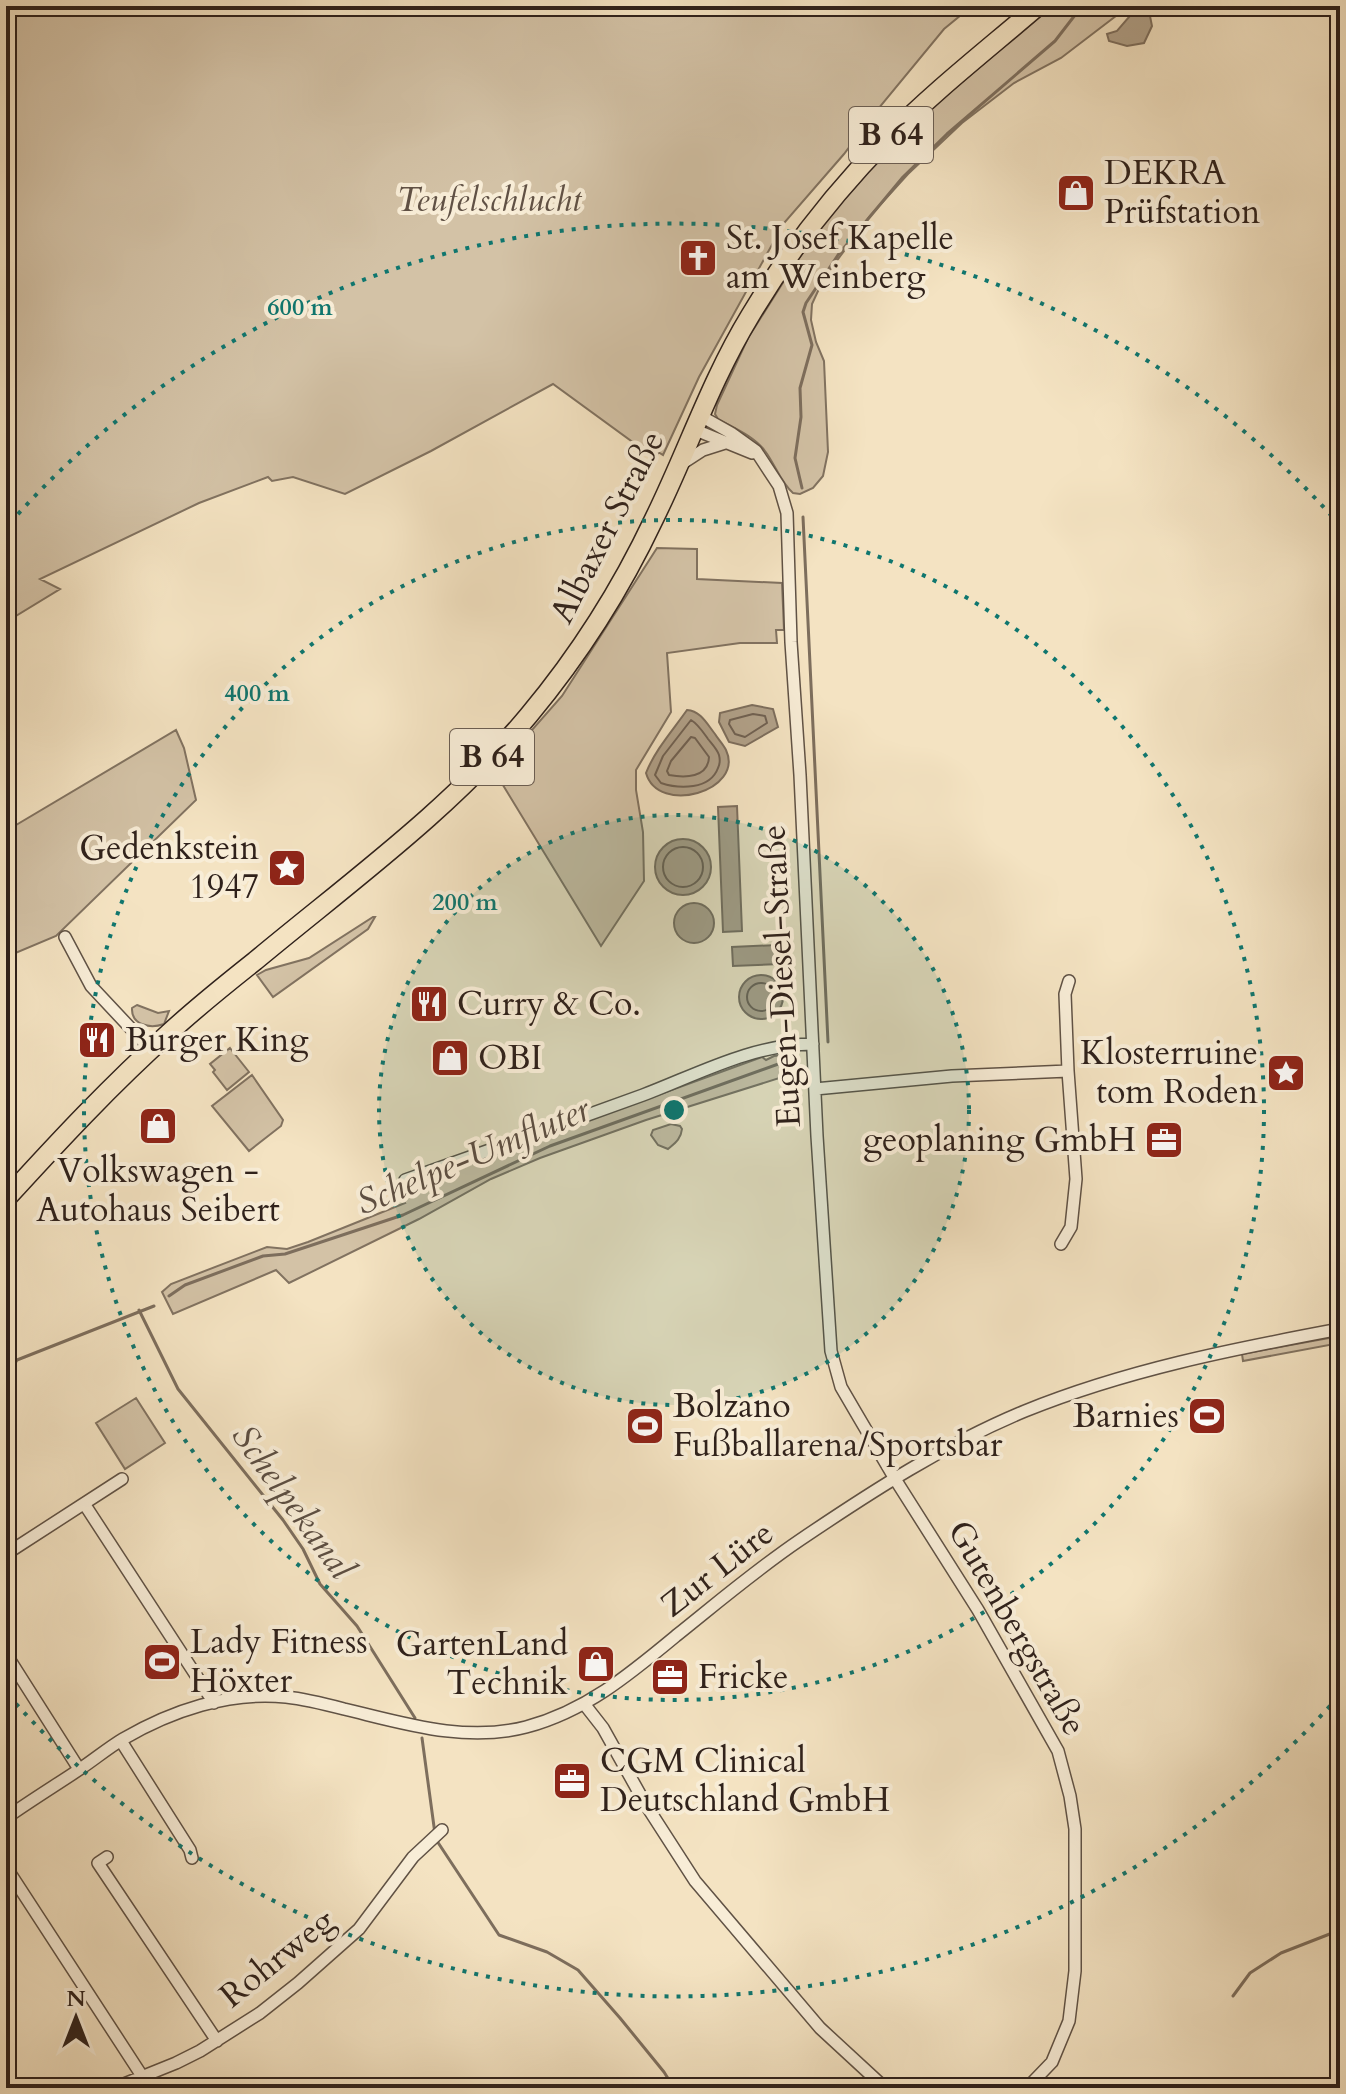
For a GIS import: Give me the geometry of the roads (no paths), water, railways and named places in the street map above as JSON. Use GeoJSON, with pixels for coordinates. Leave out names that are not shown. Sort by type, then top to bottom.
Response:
{"type":"FeatureCollection","features":[{"type":"Feature","properties":{"kind":"main road","name":"Albaxer Straße"},"geometry":{"type":"LineString","coordinates":[[6,1199],[87,1111],[151,1050],[251,963],[420,826],[504,744],[554,684],[599,620],[638,552],[696,422],[749,317],[820,214],[889,137],[1038,6]]}},
{"type":"Feature","properties":{"kind":"street"},"geometry":{"type":"LineString","coordinates":[[696,422],[725,442],[763,460]]}},
{"type":"Feature","properties":{"kind":"street","name":"Eugen-Diesel-Straße"},"geometry":{"type":"LineString","coordinates":[[696,422],[746,443],[763,460],[779,486],[787,513],[791,642],[831,1351],[841,1387],[895,1479]]}},
{"type":"Feature","properties":{"kind":"street"},"geometry":{"type":"LineString","coordinates":[[677,469],[703,450],[725,442]]}},
{"type":"Feature","properties":{"kind":"street"},"geometry":{"type":"LineString","coordinates":[[65,937],[91,986],[151,1050]]}},
{"type":"Feature","properties":{"kind":"street"},"geometry":{"type":"LineString","coordinates":[[1061,1244],[1071,1227],[1076,1179],[1065,994],[1069,981]]}},
{"type":"Feature","properties":{"kind":"street"},"geometry":{"type":"LineString","coordinates":[[405,1180],[735,1058],[780,1046],[813,1044]]}},
{"type":"Feature","properties":{"kind":"street"},"geometry":{"type":"LineString","coordinates":[[815,1089],[952,1076],[1068,1071]]}},
{"type":"Feature","properties":{"kind":"street","name":"Zur Lüre"},"geometry":{"type":"LineString","coordinates":[[6,1818],[121,1741],[177,1712],[214,1703],[284,1697],[414,1725],[473,1734],[523,1728],[554,1718],[585,1705],[770,1562],[833,1518],[963,1441],[1022,1412],[1096,1385],[1242,1347],[1340,1329]]}},
{"type":"Feature","properties":{"kind":"street"},"geometry":{"type":"LineString","coordinates":[[6,1554],[122,1479]]}},
{"type":"Feature","properties":{"kind":"street","name":"Gutenbergstraße"},"geometry":{"type":"LineString","coordinates":[[895,1479],[945,1555],[1018,1678],[1058,1751],[1070,1796],[1075,1829],[1075,1971],[1069,2021],[1052,2062],[1028,2088]]}},
{"type":"Feature","properties":{"kind":"street"},"geometry":{"type":"LineString","coordinates":[[85,1505],[214,1703]]}},
{"type":"Feature","properties":{"kind":"street"},"geometry":{"type":"LineString","coordinates":[[6,1654],[79,1769]]}},
{"type":"Feature","properties":{"kind":"street"},"geometry":{"type":"LineString","coordinates":[[585,1705],[603,1728],[646,1805],[695,1881],[820,2028],[885,2088]]}},
{"type":"Feature","properties":{"kind":"street"},"geometry":{"type":"LineString","coordinates":[[121,1741],[190,1850],[192,1858]]}},
{"type":"Feature","properties":{"kind":"street","name":"Rohrweg"},"geometry":{"type":"LineString","coordinates":[[114,2088],[176,2063],[260,2013],[359,1929],[413,1857],[442,1830]]}},
{"type":"Feature","properties":{"kind":"street"},"geometry":{"type":"LineString","coordinates":[[107,1857],[98,1863],[217,2041]]}},
{"type":"Feature","properties":{"kind":"street"},"geometry":{"type":"LineString","coordinates":[[6,1867],[142,2076]]}},
{"type":"Feature","properties":{"kind":"water"},"geometry":{"type":"Polygon","coordinates":[[[1135,10],[1150,16],[1152,26],[1144,43],[1127,46],[1109,41],[1107,34],[1117,31],[1135,10]]]}},
{"type":"Feature","properties":{"kind":"water"},"geometry":{"type":"Polygon","coordinates":[[[752,705],[773,709],[778,727],[745,746],[729,742],[719,722],[720,713],[752,705]]]}},
{"type":"Feature","properties":{"kind":"water"},"geometry":{"type":"Polygon","coordinates":[[[687,710],[700,715],[706,722],[726,750],[729,765],[723,777],[712,787],[698,793],[666,793],[654,786],[646,773],[659,748],[687,710]]]}},
{"type":"Feature","properties":{"kind":"water"},"geometry":{"type":"Polygon","coordinates":[[[737,806],[742,931],[723,932],[718,807],[737,806]]]}},
{"type":"Feature","properties":{"kind":"water"},"geometry":{"type":"Polygon","coordinates":[[[683,839],[703,847],[711,867],[703,887],[683,895],[663,887],[655,867],[663,847],[683,839]]]}},
{"type":"Feature","properties":{"kind":"water"},"geometry":{"type":"Polygon","coordinates":[[[694,903],[708,909],[714,923],[708,937],[694,943],[680,937],[674,923],[680,909],[694,903]]]}},
{"type":"Feature","properties":{"kind":"water"},"geometry":{"type":"Polygon","coordinates":[[[778,945],[779,964],[733,966],[732,947],[778,945]]]}},
{"type":"Feature","properties":{"kind":"water"},"geometry":{"type":"Polygon","coordinates":[[[761,975],[777,981],[783,997],[777,1013],[761,1019],[745,1013],[739,997],[745,981],[761,975]]]}},
{"type":"Feature","properties":{"kind":"waterway","name":"Schelpe-Umfluter"},"geometry":{"type":"LineString","coordinates":[[802,488],[795,458],[801,417],[800,388],[812,345],[803,312],[806,303],[838,255],[903,177],[947,134],[1055,41],[1082,6]]}},
{"type":"Feature","properties":{"kind":"waterway","name":"Schelpe-Umfluter"},"geometry":{"type":"LineString","coordinates":[[803,517],[828,1042]]}},
{"type":"Feature","properties":{"kind":"waterway","name":"Schelpe-Umfluter"},"geometry":{"type":"LineString","coordinates":[[169,1296],[185,1285],[263,1256],[285,1254],[403,1215],[550,1146],[795,1058]]}},
{"type":"Feature","properties":{"kind":"waterway"},"geometry":{"type":"LineString","coordinates":[[6,1378],[17,1360],[154,1306]]}},
{"type":"Feature","properties":{"kind":"waterway","name":"Schelpekanal"},"geometry":{"type":"LineString","coordinates":[[139,1310],[178,1389],[283,1520],[303,1549],[320,1584],[357,1626],[415,1718]]}},
{"type":"Feature","properties":{"kind":"waterway","name":"Schelpekanal"},"geometry":{"type":"LineString","coordinates":[[422,1738],[435,1834]]}},
{"type":"Feature","properties":{"kind":"waterway","name":"Schelpekanal"},"geometry":{"type":"LineString","coordinates":[[437,1841],[499,1935],[547,1952],[578,1970],[674,2088]]}},
{"type":"Feature","properties":{"kind":"waterway"},"geometry":{"type":"LineString","coordinates":[[1233,1996],[1250,1973],[1281,1953],[1340,1930]]}},
{"type":"Feature","properties":{"kind":"place","name":"DEKRA Prüfstation"},"geometry":{"type":"Point","coordinates":[1076,193]}},
{"type":"Feature","properties":{"kind":"place","name":"St. Josef Kapelle am Weinberg"},"geometry":{"type":"Point","coordinates":[698,258]}},
{"type":"Feature","properties":{"kind":"place","name":"Gedenkstein 1947"},"geometry":{"type":"Point","coordinates":[287,868]}},
{"type":"Feature","properties":{"kind":"place","name":"Curry & Co."},"geometry":{"type":"Point","coordinates":[429,1004]}},
{"type":"Feature","properties":{"kind":"place","name":"Burger King"},"geometry":{"type":"Point","coordinates":[97,1040]}},
{"type":"Feature","properties":{"kind":"place","name":"OBI"},"geometry":{"type":"Point","coordinates":[450,1058]}},
{"type":"Feature","properties":{"kind":"place","name":"Klosterruine tom Roden"},"geometry":{"type":"Point","coordinates":[1286,1073]}},
{"type":"Feature","properties":{"kind":"place","name":"Volkswagen - Autohaus Seibert"},"geometry":{"type":"Point","coordinates":[158,1126]}},
{"type":"Feature","properties":{"kind":"place","name":"geoplaning GmbH"},"geometry":{"type":"Point","coordinates":[1164,1140]}},
{"type":"Feature","properties":{"kind":"place","name":"Barnies"},"geometry":{"type":"Point","coordinates":[1207,1416]}},
{"type":"Feature","properties":{"kind":"place","name":"Bolzano Fußballarena/Sportsbar"},"geometry":{"type":"Point","coordinates":[645,1426]}},
{"type":"Feature","properties":{"kind":"place","name":"Lady Fitness Höxter"},"geometry":{"type":"Point","coordinates":[162,1662]}},
{"type":"Feature","properties":{"kind":"place","name":"GartenLand Technik"},"geometry":{"type":"Point","coordinates":[596,1664]}},
{"type":"Feature","properties":{"kind":"place","name":"Fricke"},"geometry":{"type":"Point","coordinates":[670,1677]}},
{"type":"Feature","properties":{"kind":"place","name":"CGM Clinical Deutschland GmbH"},"geometry":{"type":"Point","coordinates":[572,1781]}},
{"type":"Feature","properties":{"kind":"park label","name":"Teufelschlucht"},"geometry":{"type":"Point","coordinates":[489,200]}}]}
